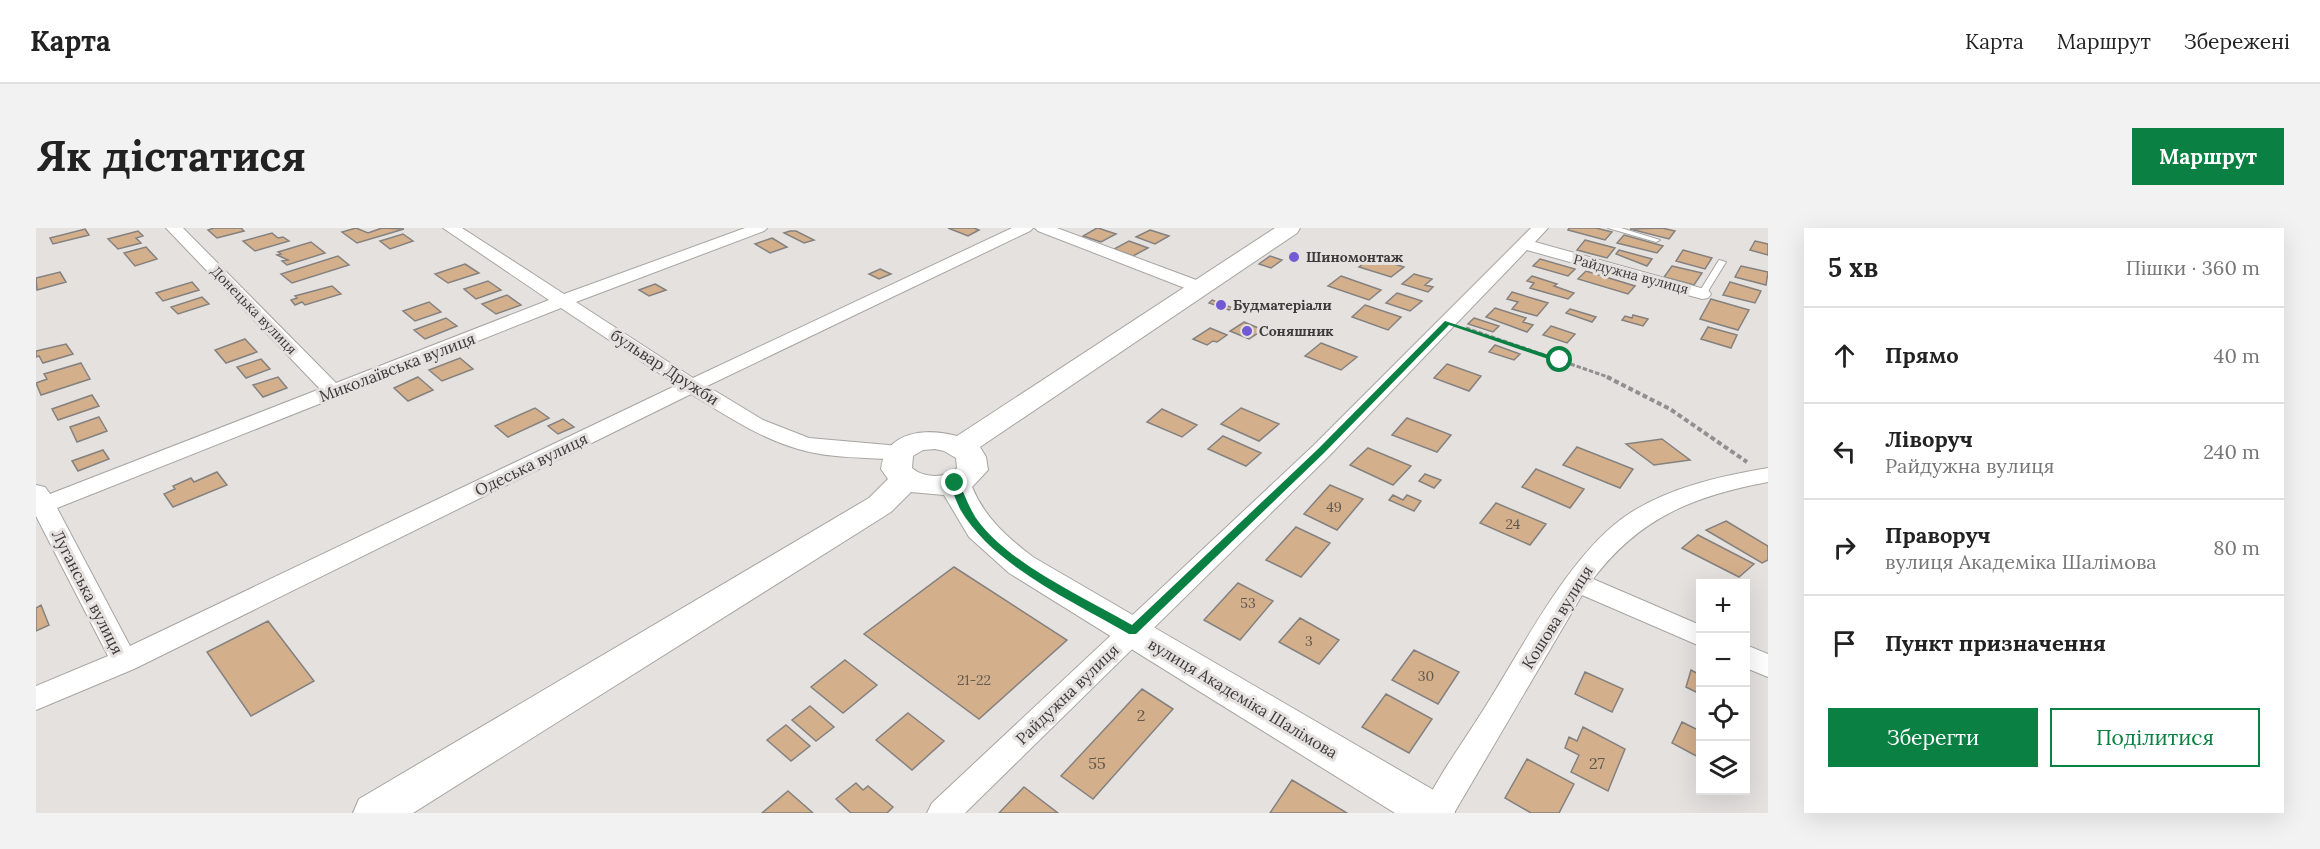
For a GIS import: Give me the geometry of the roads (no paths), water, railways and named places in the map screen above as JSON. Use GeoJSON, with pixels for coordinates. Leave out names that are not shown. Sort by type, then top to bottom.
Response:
{"type":"FeatureCollection","features":[{"type":"Feature","properties":{"kind":"main road"},"geometry":{"type":"LineString","coordinates":[[903,466],[929,486],[1201,288],[1289,228]]}},
{"type":"Feature","properties":{"kind":"main road"},"geometry":{"type":"LineString","coordinates":[[375,813],[880,505],[903,466],[912,444],[923,441],[946,442],[957,465]]}},
{"type":"Feature","properties":{"kind":"main road","name":"вулиця Академіка Шалімова"},"geometry":{"type":"LineString","coordinates":[[957,465],[964,507],[979,529],[998,548],[1021,565],[1433,813]]}},
{"type":"Feature","properties":{"kind":"street","name":"Донецька вулиця"},"geometry":{"type":"LineString","coordinates":[[174,228],[334,392]]}},
{"type":"Feature","properties":{"kind":"street","name":"бульвар Дружби"},"geometry":{"type":"LineString","coordinates":[[451,228],[692,386],[756,424],[804,444],[838,449],[903,466]]}},
{"type":"Feature","properties":{"kind":"street","name":"Миколаївська вулиця"},"geometry":{"type":"LineString","coordinates":[[38,501],[334,392],[759,228]]}},
{"type":"Feature","properties":{"kind":"street","name":"Одеська вулиця"},"geometry":{"type":"LineString","coordinates":[[36,698],[124,661],[692,386],[1025,228]]}},
{"type":"Feature","properties":{"kind":"street"},"geometry":{"type":"LineString","coordinates":[[1043,228],[1201,288]]}},
{"type":"Feature","properties":{"kind":"street","name":"Райдужна вулиця"},"geometry":{"type":"LineString","coordinates":[[943,813],[1321,451],[1540,228]]}},
{"type":"Feature","properties":{"kind":"street","name":"Райдужна вулиця"},"geometry":{"type":"LineString","coordinates":[[1523,244],[1702,294]]}},
{"type":"Feature","properties":{"kind":"street","name":"Кошова вулиця"},"geometry":{"type":"LineString","coordinates":[[1437,813],[1577,582],[1601,551],[1625,529],[1660,507],[1732,482],[1767,476]]}},
{"type":"Feature","properties":{"kind":"street","name":"Луганська вулиця"},"geometry":{"type":"LineString","coordinates":[[38,501],[124,661]]}},
{"type":"Feature","properties":{"kind":"street"},"geometry":{"type":"LineString","coordinates":[[1577,582],[1696,634]]}},
{"type":"Feature","properties":{"kind":"street"},"geometry":{"type":"LineString","coordinates":[[1750,658],[1768,666]]}},
{"type":"Feature","properties":{"kind":"lane"},"geometry":{"type":"LineString","coordinates":[[1612,228],[1656,240]]}},
{"type":"Feature","properties":{"kind":"lane","name":"Райдужна вулиця"},"geometry":{"type":"LineString","coordinates":[[1702,294],[1722,262]]}},
{"type":"Feature","properties":{"kind":"place","name":"Шиномонтаж"},"geometry":{"type":"Point","coordinates":[1294,257]}},
{"type":"Feature","properties":{"kind":"place","name":"Будматеріали"},"geometry":{"type":"Point","coordinates":[1221,305]}},
{"type":"Feature","properties":{"kind":"place","name":"Соняшник"},"geometry":{"type":"Point","coordinates":[1247,331]}}]}
